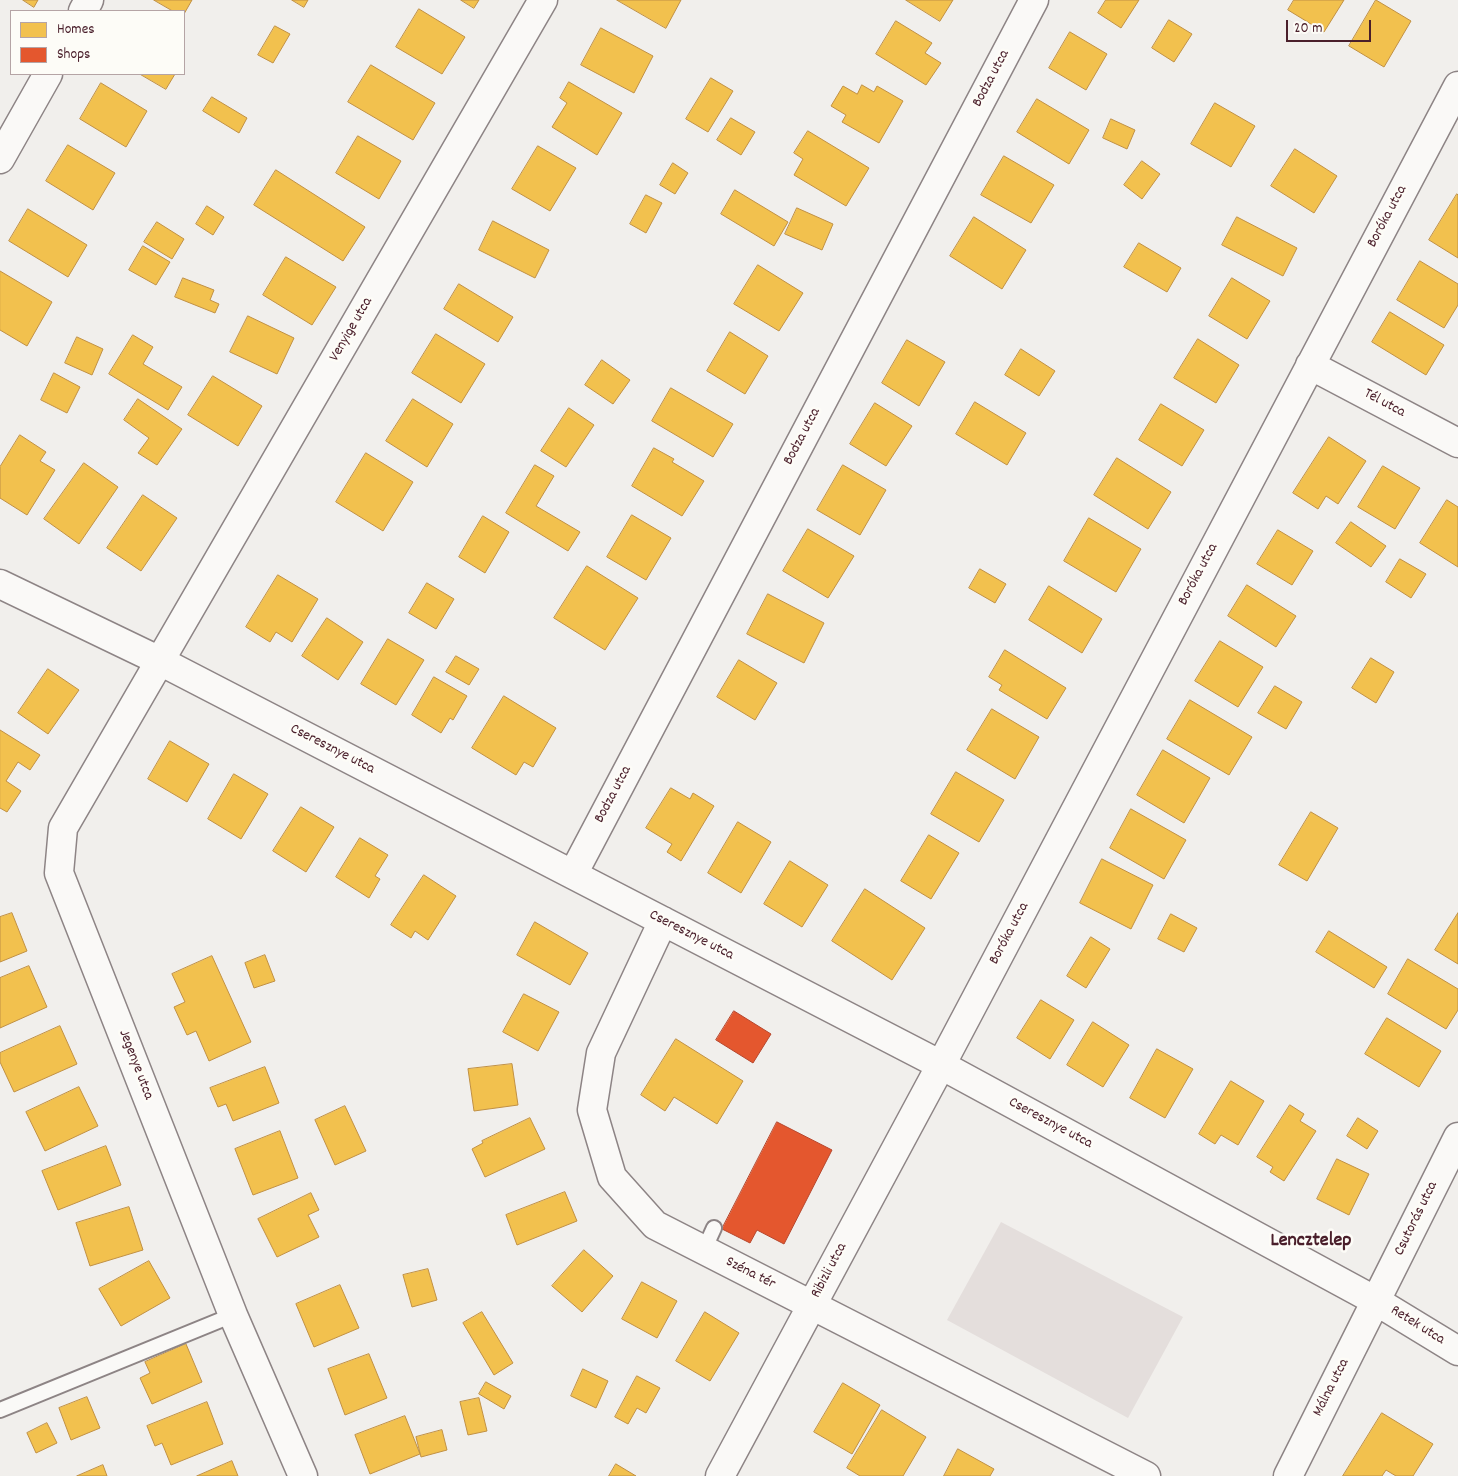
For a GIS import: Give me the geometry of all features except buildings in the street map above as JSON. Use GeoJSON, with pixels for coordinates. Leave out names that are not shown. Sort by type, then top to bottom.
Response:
{"type":"FeatureCollection","features":[{"type":"Feature","properties":{"kind":"street","name":"Venyige utca"},"geometry":{"type":"LineString","coordinates":[[160,661],[543,0]]}},
{"type":"Feature","properties":{"kind":"street","name":"Bodza utca"},"geometry":{"type":"LineString","coordinates":[[573,874],[1034,0]]}},
{"type":"Feature","properties":{"kind":"street"},"geometry":{"type":"LineString","coordinates":[[0,159],[47,75]]}},
{"type":"Feature","properties":{"kind":"street","name":"Boróka utca"},"geometry":{"type":"LineString","coordinates":[[941,1065],[1458,86]]}},
{"type":"Feature","properties":{"kind":"street","name":"Tél utca"},"geometry":{"type":"LineString","coordinates":[[1310,365],[1458,443]]}},
{"type":"Feature","properties":{"kind":"street","name":"Cseresznye utca"},"geometry":{"type":"LineString","coordinates":[[0,584],[160,661],[941,1065],[1376,1301]]}},
{"type":"Feature","properties":{"kind":"street","name":"Jegenye utca"},"geometry":{"type":"LineString","coordinates":[[160,661],[63,828],[60,873],[234,1315],[303,1476]]}},
{"type":"Feature","properties":{"kind":"street","name":"Széna tér"},"geometry":{"type":"LineString","coordinates":[[663,921],[601,1053],[592,1110],[612,1177],[655,1225],[709,1239],[811,1306],[1146,1476]]}},
{"type":"Feature","properties":{"kind":"street","name":"Ribizli utca"},"geometry":{"type":"LineString","coordinates":[[720,1476],[941,1065]]}},
{"type":"Feature","properties":{"kind":"street","name":"Csutorás utca"},"geometry":{"type":"LineString","coordinates":[[1376,1301],[1458,1137]]}},
{"type":"Feature","properties":{"kind":"street","name":"Retek utca"},"geometry":{"type":"LineString","coordinates":[[1376,1301],[1458,1351]]}},
{"type":"Feature","properties":{"kind":"street","name":"Málna utca"},"geometry":{"type":"LineString","coordinates":[[1288,1476],[1376,1301]]}},
{"type":"Feature","properties":{"kind":"lane"},"geometry":{"type":"LineString","coordinates":[[0,1410],[234,1315]]}},
{"type":"Feature","properties":{"kind":"shaded area"},"geometry":{"type":"Polygon","coordinates":[[[1001,1222],[1183,1317],[1128,1418],[947,1320],[1001,1222]]]}},
{"type":"Feature","properties":{"kind":"district","name":"Lencztelep"},"geometry":{"type":"Point","coordinates":[1311,1242]}}]}
